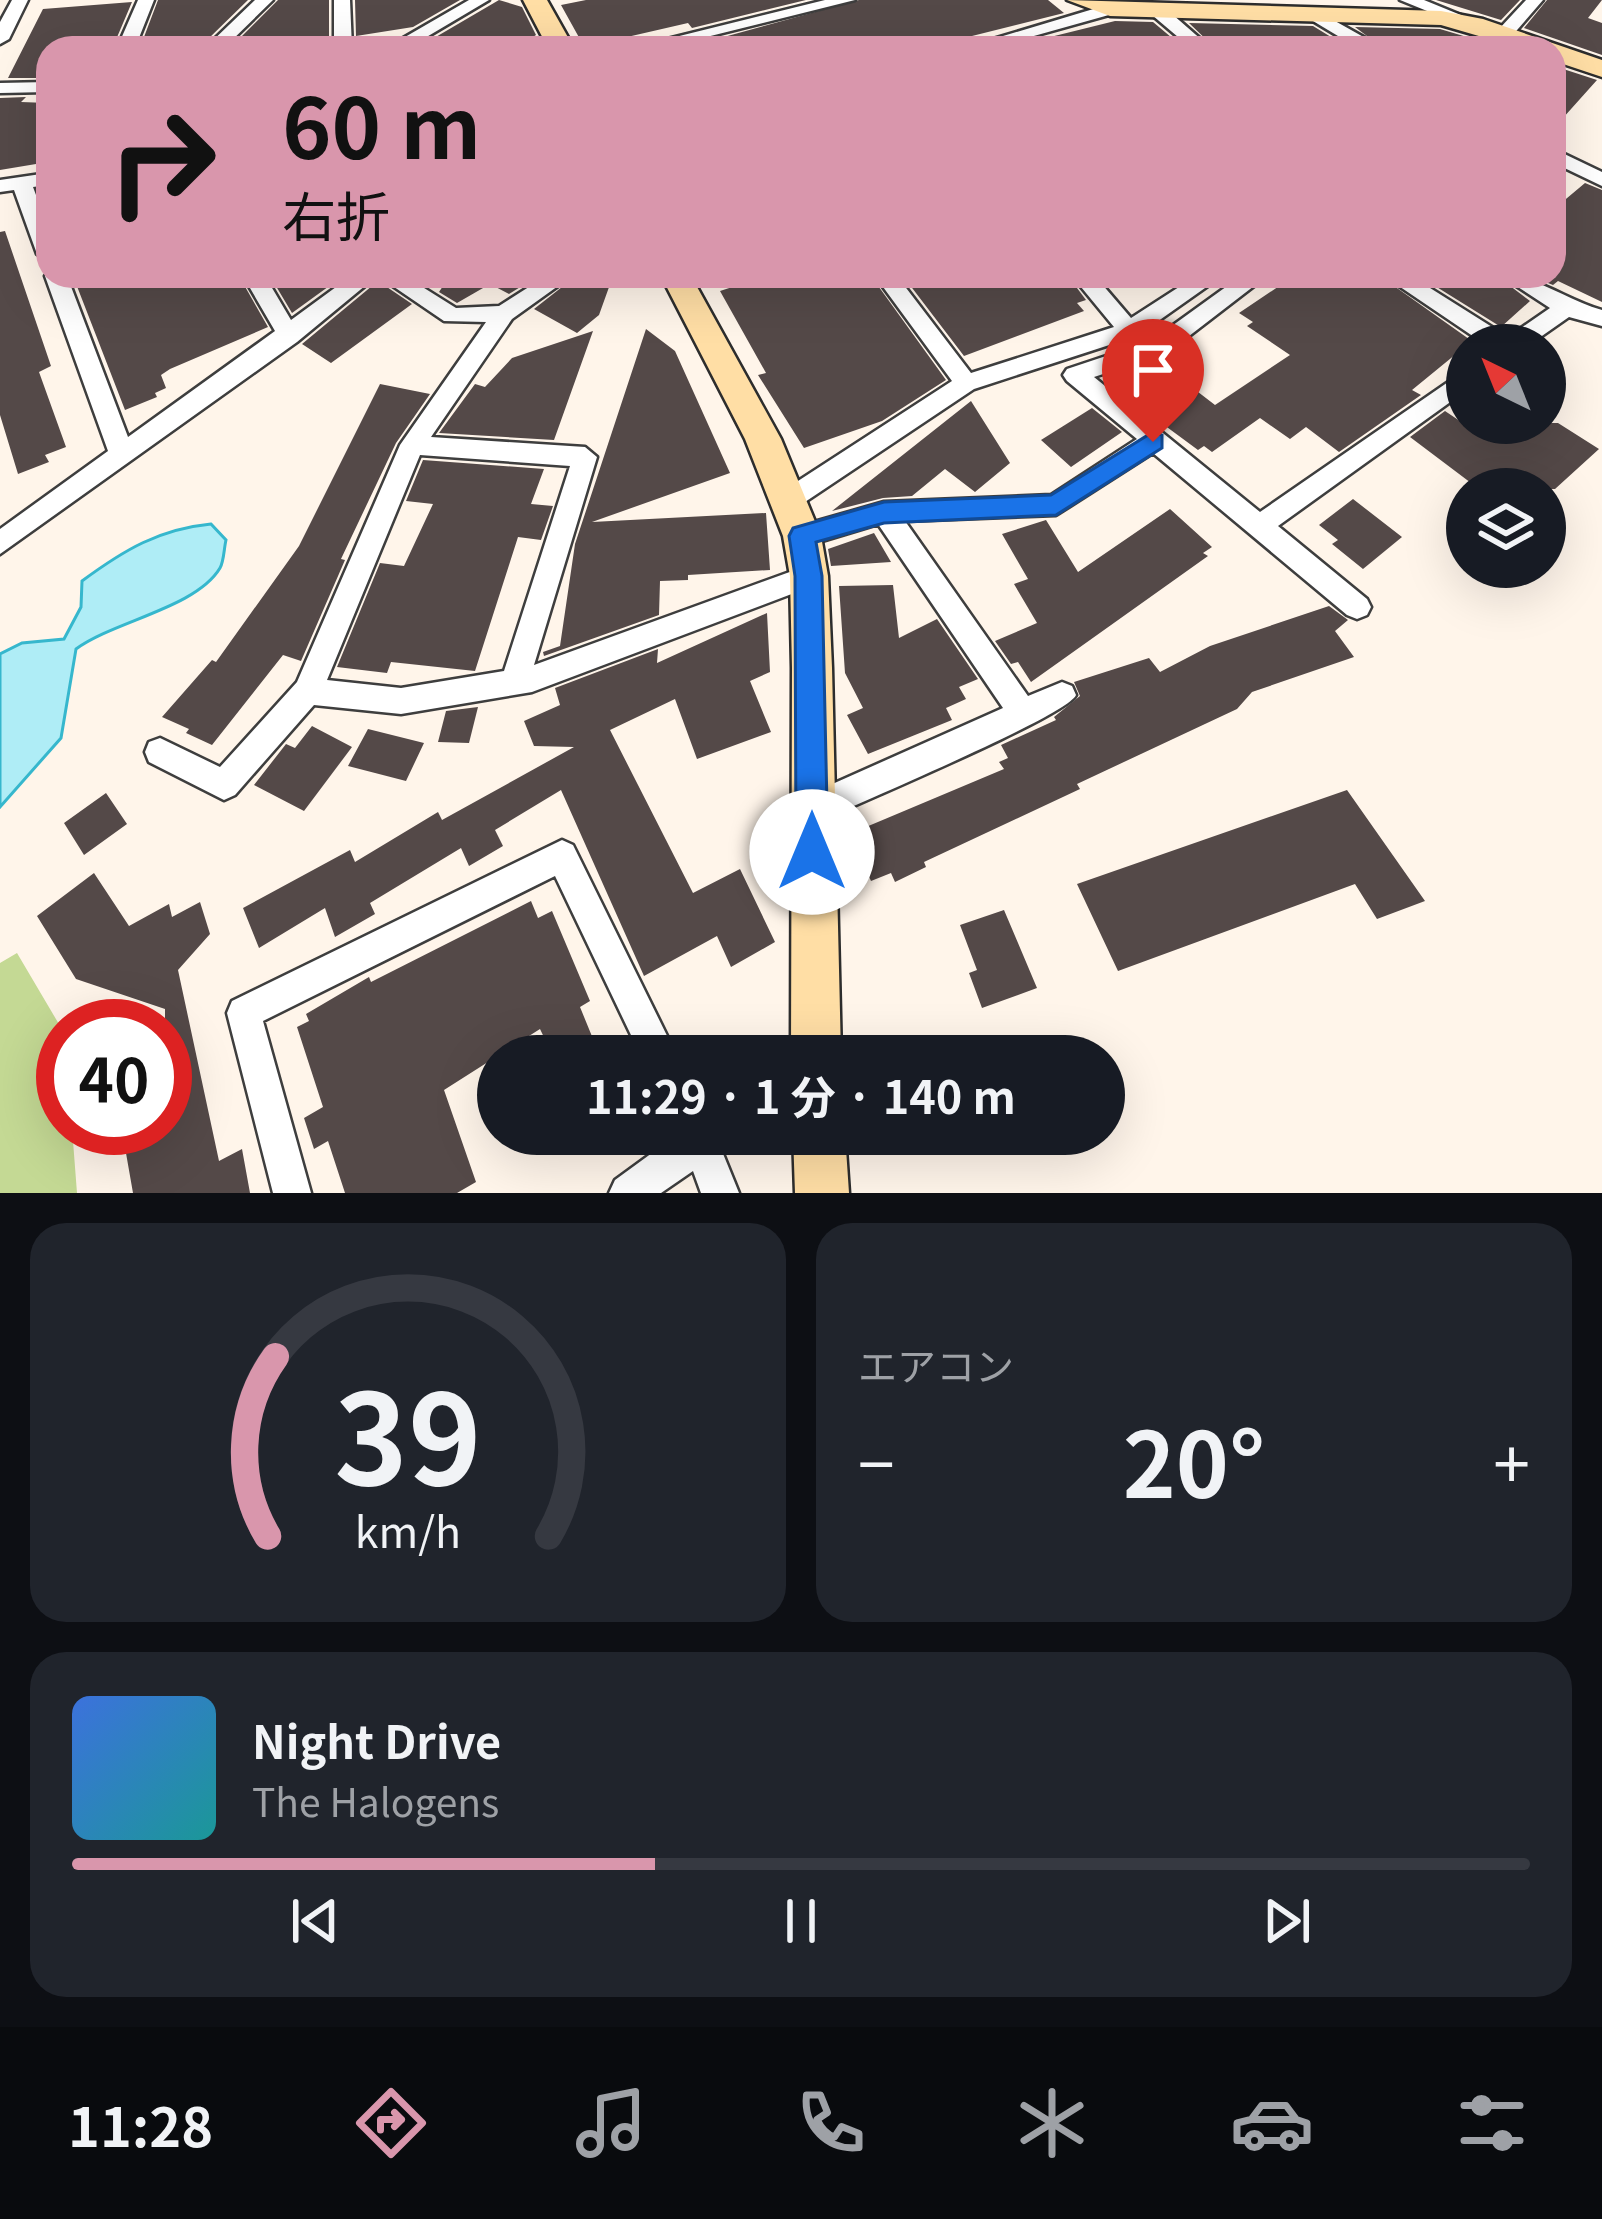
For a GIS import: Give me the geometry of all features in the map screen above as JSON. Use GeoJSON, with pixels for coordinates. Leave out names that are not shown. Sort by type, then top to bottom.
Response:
{"type":"FeatureCollection","features":[{"type":"Feature","properties":{"kind":"street"},"geometry":{"type":"LineString","coordinates":[[0,39],[20,0]]}},
{"type":"Feature","properties":{"kind":"street"},"geometry":{"type":"LineString","coordinates":[[131,36],[146,0]]}},
{"type":"Feature","properties":{"kind":"street"},"geometry":{"type":"LineString","coordinates":[[227,36],[265,0]]}},
{"type":"Feature","properties":{"kind":"street"},"geometry":{"type":"LineString","coordinates":[[342,0],[343,36]]}},
{"type":"Feature","properties":{"kind":"street"},"geometry":{"type":"LineString","coordinates":[[417,36],[482,0]]}},
{"type":"Feature","properties":{"kind":"street"},"geometry":{"type":"LineString","coordinates":[[692,36],[847,0]]}},
{"type":"Feature","properties":{"kind":"street"},"geometry":{"type":"LineString","coordinates":[[1079,0],[1109,9],[1441,18],[1474,24]]}},
{"type":"Feature","properties":{"kind":"street"},"geometry":{"type":"LineString","coordinates":[[1408,0],[1513,36]]}},
{"type":"Feature","properties":{"kind":"street"},"geometry":{"type":"LineString","coordinates":[[1505,33],[1535,0]]}},
{"type":"Feature","properties":{"kind":"street"},"geometry":{"type":"LineString","coordinates":[[542,1],[552,36]]}},
{"type":"Feature","properties":{"kind":"street"},"geometry":{"type":"LineString","coordinates":[[1014,36],[1109,9]]}},
{"type":"Feature","properties":{"kind":"street"},"geometry":{"type":"LineString","coordinates":[[1158,11],[1188,36]]}},
{"type":"Feature","properties":{"kind":"street"},"geometry":{"type":"LineString","coordinates":[[1319,17],[1350,36]]}},
{"type":"Feature","properties":{"kind":"street"},"geometry":{"type":"LineString","coordinates":[[1566,56],[1602,69]]}},
{"type":"Feature","properties":{"kind":"street"},"geometry":{"type":"LineString","coordinates":[[0,88],[36,87]]}},
{"type":"Feature","properties":{"kind":"street"},"geometry":{"type":"LineString","coordinates":[[1566,161],[1602,180]]}},
{"type":"Feature","properties":{"kind":"street"},"geometry":{"type":"LineString","coordinates":[[11,184],[36,231]]}},
{"type":"Feature","properties":{"kind":"street"},"geometry":{"type":"LineString","coordinates":[[60,288],[121,452]]}},
{"type":"Feature","properties":{"kind":"street"},"geometry":{"type":"LineString","coordinates":[[261,288],[289,336]]}},
{"type":"Feature","properties":{"kind":"street"},"geometry":{"type":"LineString","coordinates":[[0,543],[351,288]]}},
{"type":"Feature","properties":{"kind":"street"},"geometry":{"type":"LineString","coordinates":[[407,288],[452,316],[505,314]]}},
{"type":"Feature","properties":{"kind":"street"},"geometry":{"type":"LineString","coordinates":[[160,752],[224,785],[308,692],[412,445],[505,314],[543,288]]}},
{"type":"Feature","properties":{"kind":"street"},"geometry":{"type":"LineString","coordinates":[[682,288],[764,439],[796,517],[809,576],[816,1035]]}},
{"type":"Feature","properties":{"kind":"street"},"geometry":{"type":"LineString","coordinates":[[895,288],[965,383]]}},
{"type":"Feature","properties":{"kind":"street"},"geometry":{"type":"LineString","coordinates":[[1093,288],[1129,330]]}},
{"type":"Feature","properties":{"kind":"street"},"geometry":{"type":"LineString","coordinates":[[796,517],[965,383],[1129,330],[1192,288]]}},
{"type":"Feature","properties":{"kind":"street"},"geometry":{"type":"LineString","coordinates":[[1240,288],[1159,347],[1076,375],[1357,607]]}},
{"type":"Feature","properties":{"kind":"street"},"geometry":{"type":"LineString","coordinates":[[1414,288],[1470,324]]}},
{"type":"Feature","properties":{"kind":"street"},"geometry":{"type":"LineString","coordinates":[[1532,288],[1566,308],[1602,318]]}},
{"type":"Feature","properties":{"kind":"street"},"geometry":{"type":"LineString","coordinates":[[1543,324],[1566,308]]}},
{"type":"Feature","properties":{"kind":"street"},"geometry":{"type":"LineString","coordinates":[[1258,526],[1446,393]]}},
{"type":"Feature","properties":{"kind":"street"},"geometry":{"type":"LineString","coordinates":[[796,517],[1056,505],[1153,442]]}},
{"type":"Feature","properties":{"kind":"street"},"geometry":{"type":"LineString","coordinates":[[412,445],[585,458],[516,680]]}},
{"type":"Feature","properties":{"kind":"street"},"geometry":{"type":"LineString","coordinates":[[884,512],[1024,715]]}},
{"type":"Feature","properties":{"kind":"street"},"geometry":{"type":"LineString","coordinates":[[308,692],[400,700],[532,679],[809,576]]}},
{"type":"Feature","properties":{"kind":"street"},"geometry":{"type":"LineString","coordinates":[[812,809],[1062,695]]}},
{"type":"Feature","properties":{"kind":"street"},"geometry":{"type":"LineString","coordinates":[[292,1193],[244,1013],[562,856],[649,1035]]}},
{"type":"Feature","properties":{"kind":"street"},"geometry":{"type":"LineString","coordinates":[[628,1193],[678,1155]]}},
{"type":"Feature","properties":{"kind":"street"},"geometry":{"type":"LineString","coordinates":[[705,1155],[720,1193]]}},
{"type":"Feature","properties":{"kind":"street"},"geometry":{"type":"LineString","coordinates":[[820,1155],[822,1193]]}},
{"type":"Feature","properties":{"kind":"green space"},"geometry":{"type":"Polygon","coordinates":[[[17,953],[44,999],[36,999],[36,1155],[74,1155],[77,1193],[0,1193],[0,963],[17,953]]]}},
{"type":"Feature","properties":{"kind":"water"},"geometry":{"type":"Polygon","coordinates":[[[211,524],[226,540],[220,568],[193,594],[76,649],[61,738],[0,807],[0,654],[22,643],[64,639],[81,607],[82,581],[158,536],[211,524]]]}},
{"type":"Feature","properties":{"kind":"building"},"geometry":{"type":"Polygon","coordinates":[[[158,0],[248,0],[211,36],[144,36],[158,0]]]}},
{"type":"Feature","properties":{"kind":"building"},"geometry":{"type":"Polygon","coordinates":[[[278,0],[329,0],[329,36],[242,36],[278,0]]]}},
{"type":"Feature","properties":{"kind":"building"},"geometry":{"type":"Polygon","coordinates":[[[355,0],[460,0],[413,27],[356,36],[355,0]]]}},
{"type":"Feature","properties":{"kind":"building"},"geometry":{"type":"Polygon","coordinates":[[[499,0],[522,7],[536,35],[534,36],[438,36],[499,0]]]}},
{"type":"Feature","properties":{"kind":"building"},"geometry":{"type":"Polygon","coordinates":[[[586,0],[806,0],[692,28],[688,23],[631,36],[578,36],[561,5],[586,0]]]}},
{"type":"Feature","properties":{"kind":"building"},"geometry":{"type":"Polygon","coordinates":[[[859,0],[1048,0],[1064,13],[972,36],[728,36],[859,0]]]}},
{"type":"Feature","properties":{"kind":"building"},"geometry":{"type":"Polygon","coordinates":[[[1436,0],[1520,0],[1501,20],[1436,0]]]}},
{"type":"Feature","properties":{"kind":"building"},"geometry":{"type":"Polygon","coordinates":[[[1547,0],[1602,0],[1588,18],[1602,23],[1602,55],[1566,43],[1566,36],[1524,28],[1547,0]]]}},
{"type":"Feature","properties":{"kind":"building"},"geometry":{"type":"Polygon","coordinates":[[[132,2],[118,36],[36,36],[36,78],[8,78],[43,9],[132,2]]]}},
{"type":"Feature","properties":{"kind":"building"},"geometry":{"type":"Polygon","coordinates":[[[1115,21],[1153,22],[1170,36],[1054,36],[1115,21]]]}},
{"type":"Feature","properties":{"kind":"building"},"geometry":{"type":"Polygon","coordinates":[[[1189,23],[1313,26],[1329,36],[1203,36],[1189,23]]]}},
{"type":"Feature","properties":{"kind":"building"},"geometry":{"type":"Polygon","coordinates":[[[1355,27],[1440,29],[1464,36],[1367,36],[1355,27]]]}},
{"type":"Feature","properties":{"kind":"building"},"geometry":{"type":"Polygon","coordinates":[[[1566,70],[1597,80],[1566,115],[1566,70]]]}},
{"type":"Feature","properties":{"kind":"building"},"geometry":{"type":"Polygon","coordinates":[[[26,97],[21,102],[36,103],[36,164],[0,170],[0,98],[26,97]]]}},
{"type":"Feature","properties":{"kind":"building"},"geometry":{"type":"Polygon","coordinates":[[[1585,183],[1602,190],[1602,302],[1566,285],[1566,199],[1585,183]]]}},
{"type":"Feature","properties":{"kind":"building"},"geometry":{"type":"Polygon","coordinates":[[[5,231],[51,366],[39,372],[66,447],[45,455],[49,462],[18,474],[0,415],[0,232],[5,231]]]}},
{"type":"Feature","properties":{"kind":"building"},"geometry":{"type":"Polygon","coordinates":[[[78,288],[246,288],[268,327],[170,369],[161,375],[166,388],[155,393],[157,397],[125,410],[78,288]]]}},
{"type":"Feature","properties":{"kind":"building"},"geometry":{"type":"Polygon","coordinates":[[[277,288],[326,288],[292,313],[277,288]]]}},
{"type":"Feature","properties":{"kind":"building"},"geometry":{"type":"Polygon","coordinates":[[[370,288],[388,288],[412,304],[331,363],[302,344],[370,288]]]}},
{"type":"Feature","properties":{"kind":"building"},"geometry":{"type":"Polygon","coordinates":[[[442,288],[483,288],[457,303],[439,292],[442,288]]]}},
{"type":"Feature","properties":{"kind":"building"},"geometry":{"type":"Polygon","coordinates":[[[561,288],[609,288],[599,315],[577,333],[534,309],[561,288]]]}},
{"type":"Feature","properties":{"kind":"building"},"geometry":{"type":"Polygon","coordinates":[[[880,288],[946,380],[882,421],[804,448],[758,375],[766,373],[720,291],[880,288]]]}},
{"type":"Feature","properties":{"kind":"building"},"geometry":{"type":"Polygon","coordinates":[[[912,288],[1077,288],[1086,300],[1077,303],[1084,311],[964,356],[912,288]]]}},
{"type":"Feature","properties":{"kind":"building"},"geometry":{"type":"Polygon","coordinates":[[[1276,288],[1397,288],[1448,324],[1446,362],[1412,390],[1421,395],[1339,452],[1306,427],[1290,439],[1260,418],[1212,452],[1204,446],[1198,450],[1118,391],[1163,365],[1215,405],[1290,355],[1247,326],[1253,322],[1239,313],[1276,288]]]}},
{"type":"Feature","properties":{"kind":"building"},"geometry":{"type":"Polygon","coordinates":[[[1438,288],[1513,288],[1530,301],[1504,324],[1496,324],[1438,288]]]}},
{"type":"Feature","properties":{"kind":"building"},"geometry":{"type":"Polygon","coordinates":[[[646,329],[675,351],[730,473],[592,522],[766,513],[770,570],[660,581],[659,615],[544,656],[543,652],[560,646],[575,544],[646,329]]]}},
{"type":"Feature","properties":{"kind":"building"},"geometry":{"type":"Polygon","coordinates":[[[593,331],[554,440],[439,433],[475,384],[485,387],[512,358],[593,331]]]}},
{"type":"Feature","properties":{"kind":"building"},"geometry":{"type":"Polygon","coordinates":[[[380,384],[430,394],[396,443],[341,559],[345,560],[301,661],[283,655],[212,745],[186,733],[189,729],[162,717],[212,660],[216,662],[299,546],[380,384]]]}},
{"type":"Feature","properties":{"kind":"building"},"geometry":{"type":"Polygon","coordinates":[[[971,401],[1010,463],[975,492],[945,469],[912,496],[832,511],[971,401]]]}},
{"type":"Feature","properties":{"kind":"building"},"geometry":{"type":"Polygon","coordinates":[[[1092,408],[1122,432],[1071,467],[1041,440],[1092,408]]]}},
{"type":"Feature","properties":{"kind":"building"},"geometry":{"type":"Polygon","coordinates":[[[1445,411],[1446,444],[1566,444],[1566,428],[1599,449],[1566,479],[1566,468],[1451,468],[1410,437],[1445,411]]]}},
{"type":"Feature","properties":{"kind":"building"},"geometry":{"type":"Polygon","coordinates":[[[423,460],[544,469],[531,504],[553,506],[541,540],[518,537],[475,671],[391,662],[387,673],[337,667],[380,563],[404,566],[433,504],[406,501],[423,460]]]}},
{"type":"Feature","properties":{"kind":"building"},"geometry":{"type":"Polygon","coordinates":[[[1353,499],[1402,537],[1363,569],[1332,544],[1338,540],[1319,525],[1353,499]]]}},
{"type":"Feature","properties":{"kind":"building"},"geometry":{"type":"Polygon","coordinates":[[[1170,509],[1212,547],[1203,553],[1208,556],[1031,682],[1018,662],[1011,664],[995,641],[1037,623],[1014,584],[1028,579],[1002,534],[1046,520],[1078,572],[1170,509]]]}},
{"type":"Feature","properties":{"kind":"building"},"geometry":{"type":"Polygon","coordinates":[[[874,533],[891,562],[831,566],[828,549],[874,533]]]}},
{"type":"Feature","properties":{"kind":"building"},"geometry":{"type":"Polygon","coordinates":[[[893,585],[899,638],[937,619],[978,679],[959,687],[966,699],[946,708],[952,720],[868,754],[847,715],[863,708],[845,673],[839,586],[893,585]]]}},
{"type":"Feature","properties":{"kind":"building"},"geometry":{"type":"Polygon","coordinates":[[[1329,606],[1348,620],[1335,631],[1354,657],[1252,692],[1237,709],[1077,784],[1080,789],[924,862],[926,867],[895,882],[891,873],[871,881],[857,850],[874,842],[866,827],[1004,769],[999,762],[1008,758],[1001,745],[1056,720],[1080,696],[1074,682],[1149,658],[1160,672],[1210,646],[1329,606]]]}},
{"type":"Feature","properties":{"kind":"building"},"geometry":{"type":"Polygon","coordinates":[[[767,613],[770,672],[750,681],[771,732],[697,759],[675,699],[610,730],[693,893],[740,869],[775,942],[731,967],[717,936],[644,976],[561,790],[495,830],[503,846],[469,866],[461,848],[370,903],[375,914],[335,937],[325,908],[259,948],[243,908],[350,850],[355,862],[438,812],[442,820],[574,747],[534,746],[524,721],[560,705],[555,688],[658,649],[657,663],[767,613]]]}},
{"type":"Feature","properties":{"kind":"building"},"geometry":{"type":"Polygon","coordinates":[[[478,707],[469,743],[438,742],[446,711],[478,707]]]}},
{"type":"Feature","properties":{"kind":"building"},"geometry":{"type":"Polygon","coordinates":[[[312,726],[352,747],[304,811],[254,785],[286,744],[295,748],[312,726]]]}},
{"type":"Feature","properties":{"kind":"building"},"geometry":{"type":"Polygon","coordinates":[[[368,729],[424,743],[406,781],[348,766],[368,729]]]}},
{"type":"Feature","properties":{"kind":"building"},"geometry":{"type":"Polygon","coordinates":[[[1347,790],[1425,901],[1377,919],[1355,884],[1118,971],[1077,884],[1347,790]]]}},
{"type":"Feature","properties":{"kind":"building"},"geometry":{"type":"Polygon","coordinates":[[[106,793],[127,824],[84,855],[64,823],[106,793]]]}},
{"type":"Feature","properties":{"kind":"building"},"geometry":{"type":"Polygon","coordinates":[[[94,873],[129,926],[169,904],[172,917],[200,902],[210,934],[178,970],[184,999],[135,999],[76,979],[37,916],[94,873]]]}},
{"type":"Feature","properties":{"kind":"building"},"geometry":{"type":"Polygon","coordinates":[[[531,901],[538,918],[552,911],[590,1001],[580,1007],[591,1035],[543,1035],[540,1029],[531,1035],[477,1035],[477,1069],[444,1090],[476,1182],[457,1193],[345,1193],[328,1141],[314,1149],[304,1118],[323,1107],[297,1027],[309,1021],[306,1014],[369,977],[371,982],[531,901]]]}},
{"type":"Feature","properties":{"kind":"building"},"geometry":{"type":"Polygon","coordinates":[[[1004,910],[1037,988],[982,1008],[969,973],[977,970],[960,925],[1004,910]]]}},
{"type":"Feature","properties":{"kind":"building"},"geometry":{"type":"Polygon","coordinates":[[[192,1035],[219,1161],[242,1149],[250,1193],[133,1193],[126,1155],[192,1155],[192,1035]]]}},
{"type":"Feature","properties":{"kind":"route"},"geometry":{"type":"LineString","coordinates":[[812,852],[812,668],[809,576],[802,536],[884,512],[1056,505],[1153,442]]}}]}
